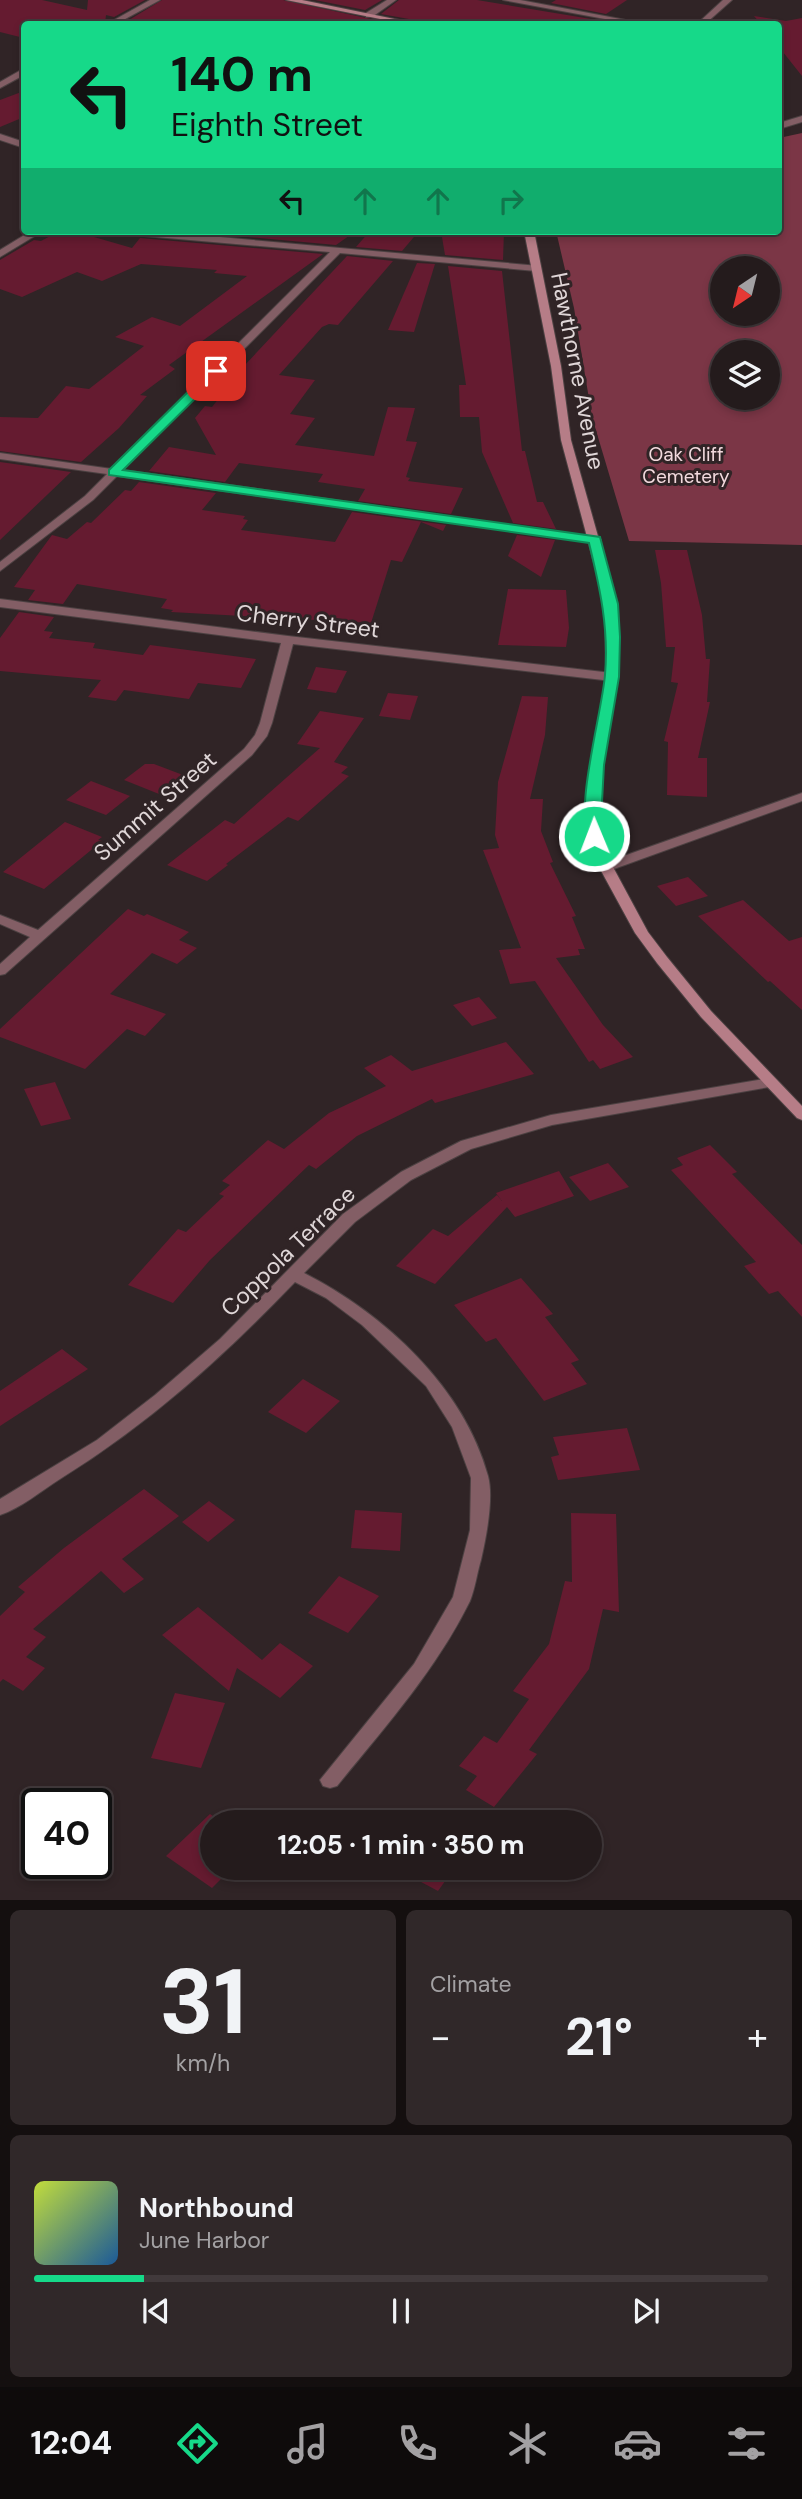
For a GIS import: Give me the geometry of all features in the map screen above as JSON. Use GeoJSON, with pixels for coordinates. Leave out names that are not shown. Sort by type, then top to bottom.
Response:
{"type":"FeatureCollection","features":[{"type":"Feature","properties":{"kind":"street"},"geometry":{"type":"LineString","coordinates":[[117,21],[156,0]]}},
{"type":"Feature","properties":{"kind":"street"},"geometry":{"type":"LineString","coordinates":[[290,0],[400,21]]}},
{"type":"Feature","properties":{"kind":"street"},"geometry":{"type":"LineString","coordinates":[[369,15],[393,0]]}},
{"type":"Feature","properties":{"kind":"street"},"geometry":{"type":"LineString","coordinates":[[507,0],[626,21]]}},
{"type":"Feature","properties":{"kind":"street"},"geometry":{"type":"LineString","coordinates":[[704,21],[728,0]]}},
{"type":"Feature","properties":{"kind":"street"},"geometry":{"type":"LineString","coordinates":[[0,85],[21,74]]}},
{"type":"Feature","properties":{"kind":"street"},"geometry":{"type":"LineString","coordinates":[[782,125],[802,119]]}},
{"type":"Feature","properties":{"kind":"street"},"geometry":{"type":"LineString","coordinates":[[0,137],[21,144]]}},
{"type":"Feature","properties":{"kind":"street"},"geometry":{"type":"LineString","coordinates":[[0,254],[31,235]]}},
{"type":"Feature","properties":{"kind":"street"},"geometry":{"type":"LineString","coordinates":[[162,235],[536,268]]}},
{"type":"Feature","properties":{"kind":"street","name":"Hawthorne Avenue"},"geometry":{"type":"LineString","coordinates":[[530,235],[556,366],[566,440],[611,604],[612,677],[597,765],[592,820],[594,836],[606,867],[642,933],[662,960],[706,1014],[802,1115]]}},
{"type":"Feature","properties":{"kind":"street"},"geometry":{"type":"LineString","coordinates":[[0,568],[54,527],[114,473],[336,252]]}},
{"type":"Feature","properties":{"kind":"street"},"geometry":{"type":"LineString","coordinates":[[0,456],[595,540]]}},
{"type":"Feature","properties":{"kind":"street","name":"Cherry Street"},"geometry":{"type":"LineString","coordinates":[[0,603],[288,640],[612,677]]}},
{"type":"Feature","properties":{"kind":"street","name":"Summit Street"},"geometry":{"type":"LineString","coordinates":[[0,971],[248,752],[261,736],[266,723],[288,640]]}},
{"type":"Feature","properties":{"kind":"street"},"geometry":{"type":"LineString","coordinates":[[606,867],[802,797]]}},
{"type":"Feature","properties":{"kind":"street"},"geometry":{"type":"LineString","coordinates":[[0,919],[40,936]]}},
{"type":"Feature","properties":{"kind":"street","name":"Coppola Terrace"},"geometry":{"type":"LineString","coordinates":[[0,1508],[103,1444],[161,1399],[226,1343],[349,1219],[406,1176],[466,1145],[551,1120],[770,1083]]}},
{"type":"Feature","properties":{"kind":"street"},"geometry":{"type":"LineString","coordinates":[[293,1274],[331,1294],[368,1321],[432,1382],[460,1426],[480,1478],[479,1530],[462,1598],[421,1669],[330,1780]]}},
{"type":"Feature","properties":{"kind":"green space","name":"Oak Cliff Cemetery"},"geometry":{"type":"Polygon","coordinates":[[[802,133],[802,545],[629,541],[592,417],[574,308],[557,235],[782,235],[782,137],[802,133]]]}},
{"type":"Feature","properties":{"kind":"building"},"geometry":{"type":"Polygon","coordinates":[[[0,0],[42,0],[87,10],[88,0],[145,0],[114,17],[106,15],[105,21],[21,21],[21,37],[0,32],[0,0]]]}},
{"type":"Feature","properties":{"kind":"building"},"geometry":{"type":"Polygon","coordinates":[[[162,0],[283,0],[380,21],[135,21],[129,20],[162,0]]]}},
{"type":"Feature","properties":{"kind":"building"},"geometry":{"type":"Polygon","coordinates":[[[315,0],[382,0],[365,10],[315,0]]]}},
{"type":"Feature","properties":{"kind":"building"},"geometry":{"type":"Polygon","coordinates":[[[399,0],[477,0],[597,20],[420,21],[381,14],[399,0]]]}},
{"type":"Feature","properties":{"kind":"building"},"geometry":{"type":"Polygon","coordinates":[[[556,0],[627,0],[606,14],[551,3],[556,0]]]}},
{"type":"Feature","properties":{"kind":"building"},"geometry":{"type":"Polygon","coordinates":[[[754,16],[786,21],[802,18],[802,76],[782,51],[782,21],[758,21],[754,16]]]}},
{"type":"Feature","properties":{"kind":"building"},"geometry":{"type":"Polygon","coordinates":[[[21,92],[21,118],[0,127],[0,100],[21,92]]]}},
{"type":"Feature","properties":{"kind":"building"},"geometry":{"type":"Polygon","coordinates":[[[52,235],[75,235],[94,237],[132,248],[140,238],[323,254],[169,365],[175,369],[140,395],[147,396],[119,428],[81,462],[0,451],[0,417],[38,418],[66,386],[89,389],[144,346],[115,337],[152,317],[180,326],[247,276],[214,273],[217,270],[141,264],[102,281],[77,272],[22,297],[0,289],[0,260],[34,240],[41,241],[52,235]]]}},
{"type":"Feature","properties":{"kind":"building"},"geometry":{"type":"Polygon","coordinates":[[[226,235],[350,235],[336,245],[226,235]]]}},
{"type":"Feature","properties":{"kind":"building"},"geometry":{"type":"Polygon","coordinates":[[[366,235],[416,235],[402,251],[356,247],[366,235]]]}},
{"type":"Feature","properties":{"kind":"building"},"geometry":{"type":"Polygon","coordinates":[[[442,235],[504,235],[503,260],[445,255],[442,235]]]}},
{"type":"Feature","properties":{"kind":"building"},"geometry":{"type":"Polygon","coordinates":[[[347,256],[393,261],[338,325],[329,324],[322,327],[279,375],[315,380],[290,414],[315,418],[295,445],[374,456],[388,407],[415,408],[406,441],[417,442],[406,477],[410,478],[408,481],[463,488],[451,514],[358,501],[365,489],[318,482],[323,474],[239,463],[225,482],[149,471],[169,447],[216,455],[195,418],[205,406],[212,407],[244,366],[347,256]]]}},
{"type":"Feature","properties":{"kind":"building"},"geometry":{"type":"Polygon","coordinates":[[[417,263],[435,264],[414,332],[388,330],[417,263]]]}},
{"type":"Feature","properties":{"kind":"building"},"geometry":{"type":"Polygon","coordinates":[[[448,266],[502,271],[522,451],[525,451],[537,502],[543,502],[556,529],[513,523],[482,452],[479,417],[460,417],[459,385],[466,385],[448,266]]]}},
{"type":"Feature","properties":{"kind":"building"},"geometry":{"type":"Polygon","coordinates":[[[0,462],[71,472],[0,540],[0,462]]]}},
{"type":"Feature","properties":{"kind":"building"},"geometry":{"type":"Polygon","coordinates":[[[139,482],[216,493],[202,510],[245,516],[243,519],[248,520],[241,530],[335,542],[352,512],[446,525],[443,531],[421,522],[402,562],[391,560],[371,623],[171,612],[173,610],[161,608],[167,599],[77,584],[63,604],[28,600],[35,590],[14,587],[52,535],[67,539],[87,522],[91,523],[125,490],[131,491],[139,482]]]}},
{"type":"Feature","properties":{"kind":"building"},"geometry":{"type":"Polygon","coordinates":[[[517,535],[555,540],[541,577],[508,556],[517,535]]]}},
{"type":"Feature","properties":{"kind":"building"},"geometry":{"type":"Polygon","coordinates":[[[655,550],[687,550],[702,615],[706,659],[710,659],[707,702],[710,702],[698,758],[707,758],[707,797],[667,795],[668,742],[664,741],[678,683],[671,682],[675,647],[666,647],[661,583],[655,550]]]}},
{"type":"Feature","properties":{"kind":"building"},"geometry":{"type":"Polygon","coordinates":[[[508,589],[566,590],[569,628],[566,647],[498,645],[508,589]]]}},
{"type":"Feature","properties":{"kind":"building"},"geometry":{"type":"Polygon","coordinates":[[[19,612],[54,617],[44,631],[53,632],[49,638],[95,643],[93,648],[143,655],[150,645],[256,659],[241,688],[198,683],[189,699],[124,690],[116,701],[88,697],[101,680],[0,671],[0,638],[19,612]]]}},
{"type":"Feature","properties":{"kind":"building"},"geometry":{"type":"Polygon","coordinates":[[[316,667],[347,671],[336,693],[307,689],[316,667]]]}},
{"type":"Feature","properties":{"kind":"building"},"geometry":{"type":"Polygon","coordinates":[[[388,693],[418,696],[410,720],[379,716],[388,693]]]}},
{"type":"Feature","properties":{"kind":"building"},"geometry":{"type":"Polygon","coordinates":[[[522,696],[548,697],[545,735],[530,799],[543,799],[541,831],[553,862],[550,863],[576,916],[572,917],[585,949],[578,949],[580,955],[556,958],[603,1025],[633,1057],[600,1069],[593,1060],[589,1062],[535,981],[510,984],[499,950],[521,948],[483,850],[499,848],[495,835],[498,782],[522,696]]]}},
{"type":"Feature","properties":{"kind":"building"},"geometry":{"type":"Polygon","coordinates":[[[320,711],[364,718],[334,762],[348,767],[341,773],[349,776],[298,821],[288,817],[207,881],[167,865],[225,820],[234,824],[320,748],[297,744],[320,711]]]}},
{"type":"Feature","properties":{"kind":"building"},"geometry":{"type":"Polygon","coordinates":[[[145,764],[154,764],[183,775],[159,794],[124,780],[145,764]]]}},
{"type":"Feature","properties":{"kind":"building"},"geometry":{"type":"Polygon","coordinates":[[[91,781],[130,796],[106,815],[66,800],[91,781]]]}},
{"type":"Feature","properties":{"kind":"building"},"geometry":{"type":"Polygon","coordinates":[[[65,822],[102,837],[98,840],[102,841],[44,889],[3,872],[65,822]]]}},
{"type":"Feature","properties":{"kind":"building"},"geometry":{"type":"Polygon","coordinates":[[[688,877],[708,896],[676,906],[657,886],[688,877]]]}},
{"type":"Feature","properties":{"kind":"building"},"geometry":{"type":"Polygon","coordinates":[[[743,900],[789,941],[802,937],[802,1010],[698,916],[743,900]]]}},
{"type":"Feature","properties":{"kind":"building"},"geometry":{"type":"Polygon","coordinates":[[[128,909],[189,932],[179,940],[197,948],[177,964],[152,953],[110,994],[166,1014],[145,1036],[127,1029],[85,1069],[0,1037],[0,1029],[128,909]]]}},
{"type":"Feature","properties":{"kind":"building"},"geometry":{"type":"Polygon","coordinates":[[[479,997],[497,1018],[472,1026],[453,1005],[479,997]]]}},
{"type":"Feature","properties":{"kind":"building"},"geometry":{"type":"Polygon","coordinates":[[[506,1042],[534,1074],[435,1103],[432,1099],[357,1136],[316,1169],[309,1165],[210,1260],[173,1303],[128,1285],[178,1229],[186,1232],[224,1196],[219,1194],[230,1185],[222,1181],[268,1140],[284,1149],[329,1113],[386,1086],[364,1068],[391,1055],[412,1071],[506,1042]]]}},
{"type":"Feature","properties":{"kind":"building"},"geometry":{"type":"Polygon","coordinates":[[[55,1082],[71,1119],[41,1126],[24,1089],[55,1082]]]}},
{"type":"Feature","properties":{"kind":"building"},"geometry":{"type":"Polygon","coordinates":[[[710,1145],[737,1172],[732,1174],[802,1245],[802,1317],[778,1291],[769,1294],[744,1266],[756,1262],[671,1170],[683,1165],[677,1158],[710,1145]]]}},
{"type":"Feature","properties":{"kind":"building"},"geometry":{"type":"Polygon","coordinates":[[[608,1163],[629,1187],[590,1201],[569,1177],[608,1163]]]}},
{"type":"Feature","properties":{"kind":"building"},"geometry":{"type":"Polygon","coordinates":[[[559,1171],[574,1196],[515,1217],[507,1207],[435,1284],[396,1266],[433,1229],[448,1236],[497,1195],[502,1201],[496,1193],[559,1171]]]}},
{"type":"Feature","properties":{"kind":"building"},"geometry":{"type":"Polygon","coordinates":[[[521,1278],[553,1314],[545,1317],[579,1360],[571,1363],[587,1384],[544,1401],[496,1338],[486,1342],[454,1305],[521,1278]]]}},
{"type":"Feature","properties":{"kind":"building"},"geometry":{"type":"Polygon","coordinates":[[[62,1349],[88,1369],[0,1426],[0,1391],[62,1349]]]}},
{"type":"Feature","properties":{"kind":"building"},"geometry":{"type":"Polygon","coordinates":[[[303,1379],[340,1401],[306,1433],[268,1412],[303,1379]]]}},
{"type":"Feature","properties":{"kind":"building"},"geometry":{"type":"Polygon","coordinates":[[[627,1428],[640,1470],[558,1480],[551,1457],[559,1455],[553,1437],[627,1428]]]}},
{"type":"Feature","properties":{"kind":"building"},"geometry":{"type":"Polygon","coordinates":[[[144,1489],[179,1516],[122,1559],[144,1579],[124,1593],[101,1571],[33,1629],[46,1637],[26,1657],[45,1668],[23,1691],[3,1679],[0,1682],[0,1616],[25,1592],[18,1587],[64,1548],[144,1489]]]}},
{"type":"Feature","properties":{"kind":"building"},"geometry":{"type":"Polygon","coordinates":[[[209,1501],[235,1520],[208,1542],[182,1522],[209,1501]]]}},
{"type":"Feature","properties":{"kind":"building"},"geometry":{"type":"Polygon","coordinates":[[[355,1510],[402,1513],[400,1551],[351,1548],[355,1510]]]}},
{"type":"Feature","properties":{"kind":"building"},"geometry":{"type":"Polygon","coordinates":[[[571,1513],[616,1514],[619,1612],[603,1609],[589,1669],[529,1750],[537,1754],[494,1807],[466,1790],[477,1776],[459,1766],[484,1736],[497,1743],[529,1699],[513,1691],[549,1644],[565,1581],[572,1582],[571,1513]]]}},
{"type":"Feature","properties":{"kind":"building"},"geometry":{"type":"Polygon","coordinates":[[[339,1576],[379,1596],[348,1633],[308,1613],[339,1576]]]}},
{"type":"Feature","properties":{"kind":"building"},"geometry":{"type":"Polygon","coordinates":[[[198,1607],[262,1660],[280,1643],[313,1666],[280,1698],[237,1668],[229,1691],[162,1635],[198,1607]]]}},
{"type":"Feature","properties":{"kind":"building"},"geometry":{"type":"Polygon","coordinates":[[[175,1693],[225,1703],[201,1768],[151,1758],[175,1693]]]}},
{"type":"Feature","properties":{"kind":"building"},"geometry":{"type":"Polygon","coordinates":[[[200,1824],[200,1880],[166,1856],[200,1824]]]}},
{"type":"Feature","properties":{"kind":"building"},"geometry":{"type":"Polygon","coordinates":[[[200,1880],[220,1880],[212,1888],[200,1880]]]}},
{"type":"Feature","properties":{"kind":"building"},"geometry":{"type":"Polygon","coordinates":[[[417,1880],[446,1880],[438,1891],[417,1880]]]}},
{"type":"Feature","properties":{"kind":"route"},"geometry":{"type":"LineString","coordinates":[[216,371],[114,473],[595,540],[611,604],[613,637],[612,677],[597,765],[592,820],[594,836]]}}]}
